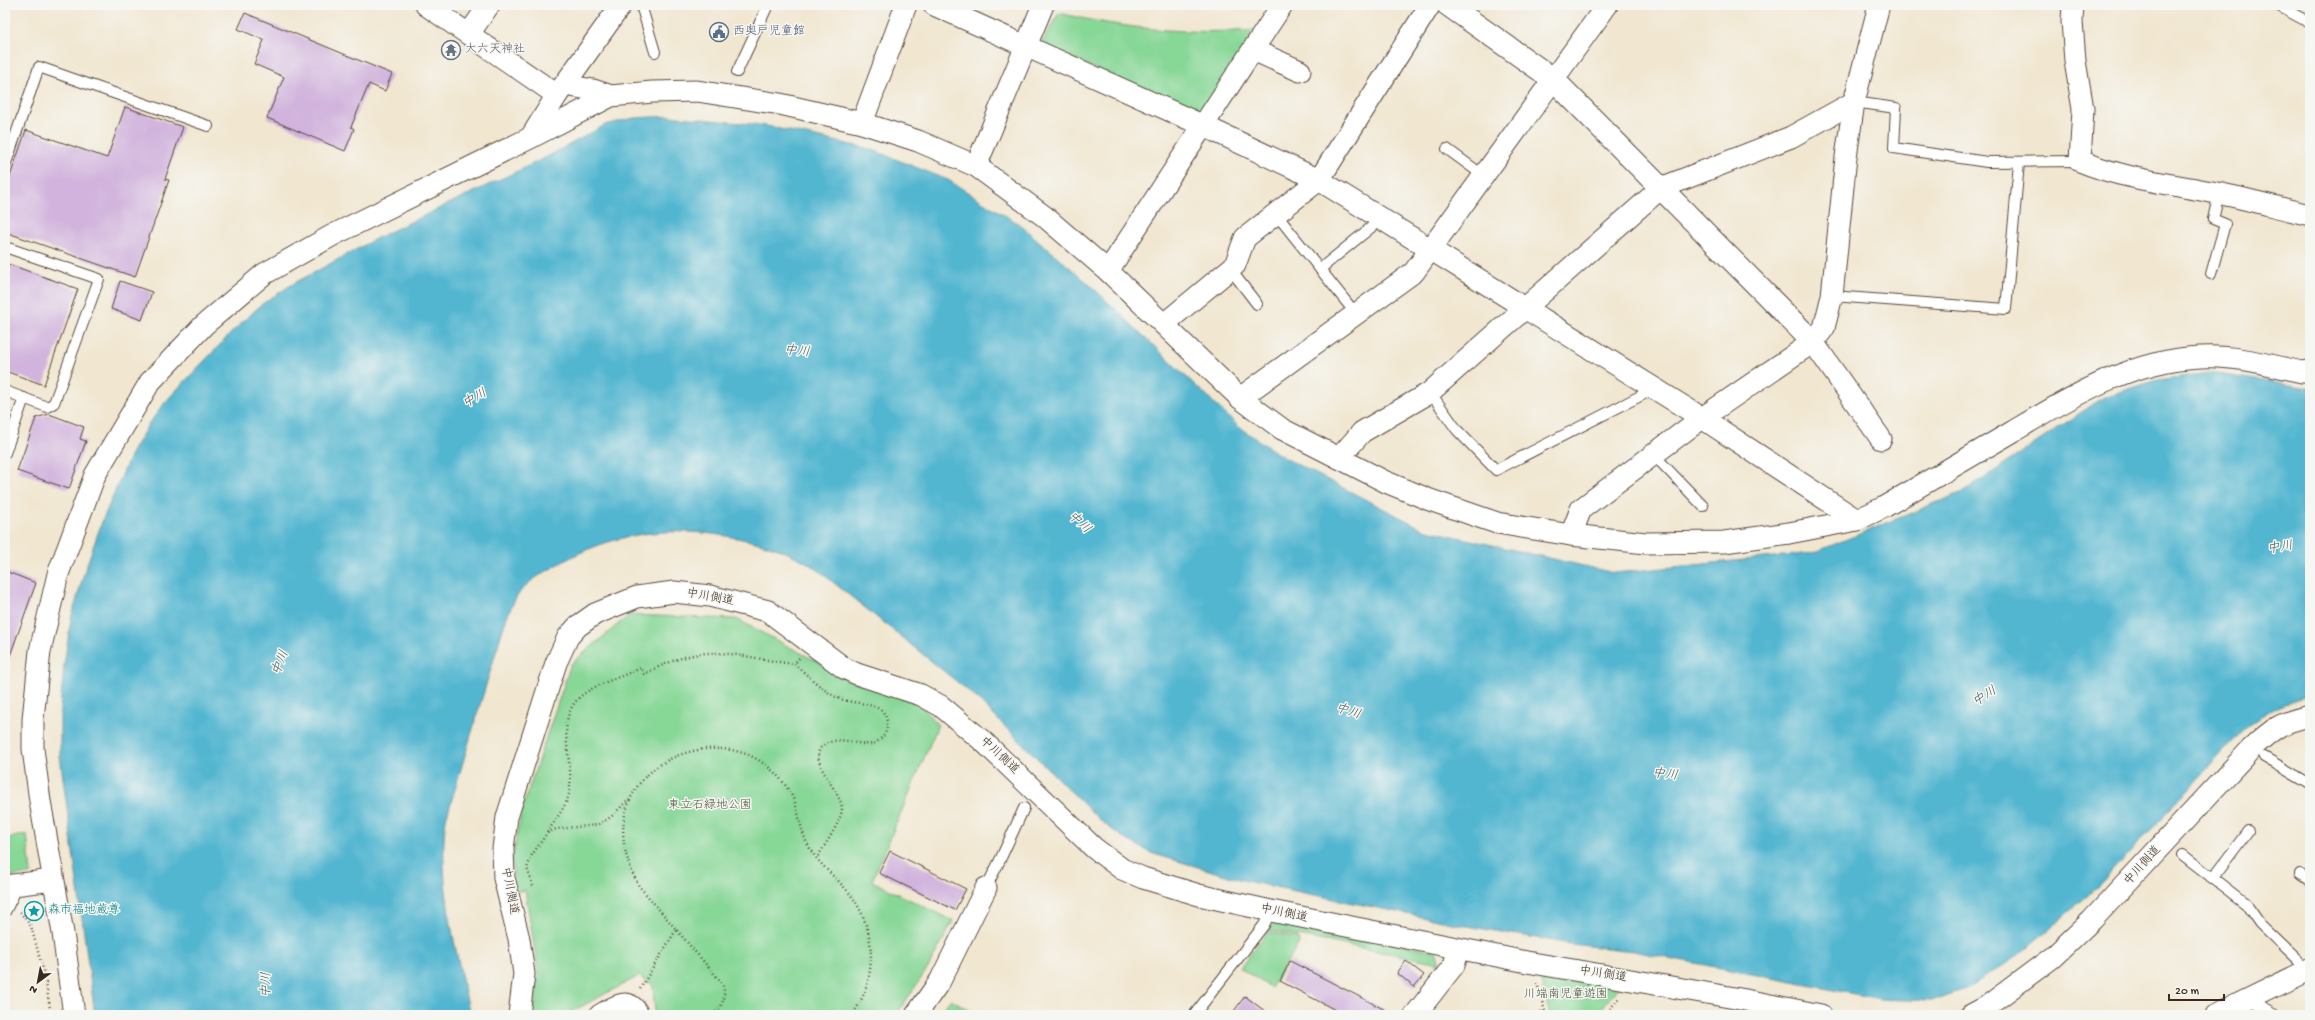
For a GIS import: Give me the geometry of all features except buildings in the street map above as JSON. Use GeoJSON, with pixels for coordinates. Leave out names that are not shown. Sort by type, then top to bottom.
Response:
{"type":"FeatureCollection","features":[{"type":"Feature","properties":{"kind":"street"},"geometry":{"type":"LineString","coordinates":[[426,5],[469,34],[561,90],[593,90],[611,96]]}},
{"type":"Feature","properties":{"kind":"street"},"geometry":{"type":"LineString","coordinates":[[469,34],[489,5]]}},
{"type":"Feature","properties":{"kind":"street"},"geometry":{"type":"LineString","coordinates":[[530,138],[561,90],[621,5]]}},
{"type":"Feature","properties":{"kind":"street"},"geometry":{"type":"LineString","coordinates":[[862,122],[906,5]]}},
{"type":"Feature","properties":{"kind":"street"},"geometry":{"type":"LineString","coordinates":[[934,5],[1204,126],[1319,180],[1527,307],[1651,388],[1702,418],[1857,520]]}},
{"type":"Feature","properties":{"kind":"street"},"geometry":{"type":"LineString","coordinates":[[976,166],[1043,5]]}},
{"type":"Feature","properties":{"kind":"street"},"geometry":{"type":"LineString","coordinates":[[1108,271],[1282,5]]}},
{"type":"Feature","properties":{"kind":"street"},"geometry":{"type":"LineString","coordinates":[[1164,324],[1235,265],[1245,238],[1319,180],[1430,5]]}},
{"type":"Feature","properties":{"kind":"street"},"geometry":{"type":"LineString","coordinates":[[1448,5],[1553,79],[1813,342],[1881,439]]}},
{"type":"Feature","properties":{"kind":"street"},"geometry":{"type":"LineString","coordinates":[[1240,398],[1414,272],[1607,5]]}},
{"type":"Feature","properties":{"kind":"street"},"geometry":{"type":"LineString","coordinates":[[1571,535],[1581,509],[1702,418],[1813,342],[1824,328],[1832,296],[1846,157],[1854,102],[1879,5]]}},
{"type":"Feature","properties":{"kind":"street"},"geometry":{"type":"LineString","coordinates":[[2074,5],[2072,21],[2075,61],[2083,109],[2080,161],[2098,168],[2132,177],[2219,193],[2310,215]]}},
{"type":"Feature","properties":{"kind":"street"},"geometry":{"type":"LineString","coordinates":[[1253,50],[1300,71]]}},
{"type":"Feature","properties":{"kind":"street"},"geometry":{"type":"LineString","coordinates":[[74,1015],[63,933],[53,880],[33,749],[33,711],[40,651],[58,574],[95,475],[150,382],[204,325],[264,274],[333,235],[530,138],[611,96],[652,92],[697,91],[780,104],[862,122],[918,141],[976,166],[1044,216],[1108,271],[1240,398],[1282,429],[1386,482],[1467,513],[1497,523],[1571,535],[1646,543],[1724,542],[1789,534],[1857,520],[1884,507],[2068,399],[2102,381],[2136,368],[2172,359],[2233,357],[2302,372],[2310,371]]}},
{"type":"Feature","properties":{"kind":"street"},"geometry":{"type":"LineString","coordinates":[[1339,458],[1362,432],[1430,392],[1661,188],[1790,137],[1854,102]]}},
{"type":"Feature","properties":{"kind":"street","name":"中川側道"},"geometry":{"type":"LineString","coordinates":[[518,1015],[524,974],[519,939],[504,878],[504,831],[507,817],[556,664],[568,637],[578,626],[595,614],[616,604],[637,597],[674,592],[710,596],[761,608],[850,671],[921,695],[941,706],[985,743],[1094,848],[1122,869],[1177,889],[1271,911],[1527,962],[1735,998],[1821,1015]]}},
{"type":"Feature","properties":{"kind":"street","name":"中川側道"},"geometry":{"type":"LineString","coordinates":[[1971,1015],[1986,1007],[2053,956],[2092,920],[2251,749],[2269,732],[2282,723],[2310,716]]}},
{"type":"Feature","properties":{"kind":"street"},"geometry":{"type":"LineString","coordinates":[[12,890],[53,880]]}},
{"type":"Feature","properties":{"kind":"street"},"geometry":{"type":"LineString","coordinates":[[916,1015],[940,980],[986,888]]}},
{"type":"Feature","properties":{"kind":"street"},"geometry":{"type":"LineString","coordinates":[[1414,1015],[1454,965],[1459,949]]}},
{"type":"Feature","properties":{"kind":"street"},"geometry":{"type":"LineString","coordinates":[[2216,1015],[2309,970]]}},
{"type":"Feature","properties":{"kind":"street"},"geometry":{"type":"LineString","coordinates":[[600,1015],[620,1004],[628,1004],[636,1009],[638,1015]]}},
{"type":"Feature","properties":{"kind":"lane"},"geometry":{"type":"LineString","coordinates":[[641,5],[655,52]]}},
{"type":"Feature","properties":{"kind":"lane"},"geometry":{"type":"LineString","coordinates":[[737,72],[768,5]]}},
{"type":"Feature","properties":{"kind":"lane"},"geometry":{"type":"LineString","coordinates":[[2277,5],[2310,23]]}},
{"type":"Feature","properties":{"kind":"lane"},"geometry":{"type":"LineString","coordinates":[[5,166],[39,67],[208,126]]}},
{"type":"Feature","properties":{"kind":"lane"},"geometry":{"type":"LineString","coordinates":[[1854,102],[1896,108],[1894,148],[1987,162],[2019,163],[2080,161]]}},
{"type":"Feature","properties":{"kind":"lane"},"geometry":{"type":"LineString","coordinates":[[1447,149],[1484,176]]}},
{"type":"Feature","properties":{"kind":"lane"},"geometry":{"type":"LineString","coordinates":[[1832,296],[2006,309],[2019,163]]}},
{"type":"Feature","properties":{"kind":"lane"},"geometry":{"type":"LineString","coordinates":[[2211,274],[2225,224],[2213,220],[2219,193]]}},
{"type":"Feature","properties":{"kind":"lane"},"geometry":{"type":"LineString","coordinates":[[1276,214],[1356,314]]}},
{"type":"Feature","properties":{"kind":"lane"},"geometry":{"type":"LineString","coordinates":[[1320,269],[1374,225],[1380,217]]}},
{"type":"Feature","properties":{"kind":"lane"},"geometry":{"type":"LineString","coordinates":[[5,247],[99,279],[54,403],[47,407],[5,391]]}},
{"type":"Feature","properties":{"kind":"lane"},"geometry":{"type":"LineString","coordinates":[[1230,269],[1257,304]]}},
{"type":"Feature","properties":{"kind":"lane"},"geometry":{"type":"LineString","coordinates":[[1430,392],[1457,430],[1496,470],[1648,392],[1651,388]]}},
{"type":"Feature","properties":{"kind":"lane"},"geometry":{"type":"LineString","coordinates":[[5,453],[24,398]]}},
{"type":"Feature","properties":{"kind":"lane"},"geometry":{"type":"LineString","coordinates":[[1654,454],[1703,506]]}},
{"type":"Feature","properties":{"kind":"lane"},"geometry":{"type":"LineString","coordinates":[[2264,757],[2310,784]]}},
{"type":"Feature","properties":{"kind":"lane"},"geometry":{"type":"LineString","coordinates":[[986,888],[1024,808]]}},
{"type":"Feature","properties":{"kind":"lane"},"geometry":{"type":"LineString","coordinates":[[2212,879],[2248,831]]}},
{"type":"Feature","properties":{"kind":"lane"},"geometry":{"type":"LineString","coordinates":[[2183,855],[2246,904],[2260,924],[2309,970]]}},
{"type":"Feature","properties":{"kind":"lane"},"geometry":{"type":"LineString","coordinates":[[2300,874],[2310,881]]}},
{"type":"Feature","properties":{"kind":"lane"},"geometry":{"type":"LineString","coordinates":[[5,912],[12,890]]}},
{"type":"Feature","properties":{"kind":"lane"},"geometry":{"type":"LineString","coordinates":[[1194,1015],[1264,924],[1271,911]]}},
{"type":"Feature","properties":{"kind":"lane"},"geometry":{"type":"LineString","coordinates":[[2247,999],[2276,1015]]}},
{"type":"Feature","properties":{"kind":"path"},"geometry":{"type":"LineString","coordinates":[[794,664],[809,643]]}},
{"type":"Feature","properties":{"kind":"path"},"geometry":{"type":"LineString","coordinates":[[533,886],[527,868],[532,855],[547,833],[569,794],[570,782],[566,726],[571,709],[581,696],[641,668],[644,674],[685,657],[701,654],[723,654],[794,664],[838,698],[876,707],[886,718],[885,733],[873,744],[838,740],[826,743],[821,748],[818,755],[820,767],[840,798],[842,808],[841,816],[817,858]]}},
{"type":"Feature","properties":{"kind":"path"},"geometry":{"type":"LineString","coordinates":[[547,833],[556,829],[597,826],[611,817],[631,797],[649,774],[661,764],[685,752],[721,748],[741,752],[760,761],[771,770],[788,790],[795,802],[804,835],[817,858],[850,894],[861,910],[868,928],[872,959],[866,989],[852,1015]]}},
{"type":"Feature","properties":{"kind":"path"},"geometry":{"type":"LineString","coordinates":[[631,797],[624,820],[624,848],[629,867],[639,886],[722,983],[725,998],[722,1005],[712,1015]]}},
{"type":"Feature","properties":{"kind":"path"},"geometry":{"type":"LineString","coordinates":[[12,890],[31,926],[45,977],[51,1011],[50,1015]]}},
{"type":"Feature","properties":{"kind":"path"},"geometry":{"type":"LineString","coordinates":[[640,989],[676,930]]}},
{"type":"Feature","properties":{"kind":"path"},"geometry":{"type":"LineString","coordinates":[[1527,962],[1534,973],[1542,1009],[1546,1015]]}},
{"type":"Feature","properties":{"kind":"path"},"geometry":{"type":"LineString","coordinates":[[1539,1015],[1542,1009]]}},
{"type":"Feature","properties":{"kind":"green space"},"geometry":{"type":"Polygon","coordinates":[[[1059,13],[1084,19],[1134,27],[1182,31],[1257,30],[1203,118],[1041,44],[1059,13]]]}},
{"type":"Feature","properties":{"kind":"green space","name":"東立石緑地公園"},"geometry":{"type":"Polygon","coordinates":[[[629,615],[736,619],[858,683],[926,706],[924,710],[938,725],[872,881],[953,921],[928,968],[896,1015],[655,1015],[653,985],[639,976],[565,1015],[534,1015],[538,969],[525,890],[515,892],[512,859],[523,806],[571,664],[629,615]]]}},
{"type":"Feature","properties":{"kind":"green space"},"geometry":{"type":"Polygon","coordinates":[[[27,834],[31,874],[5,877],[5,839],[27,834]]]}},
{"type":"Feature","properties":{"kind":"green space"},"geometry":{"type":"Polygon","coordinates":[[[1276,922],[1436,951],[1440,963],[1267,930],[1276,922]]]}},
{"type":"Feature","properties":{"kind":"green space"},"geometry":{"type":"Polygon","coordinates":[[[1267,932],[1298,938],[1299,943],[1271,988],[1240,968],[1267,932]]]}},
{"type":"Feature","properties":{"kind":"green space","name":"川端南児童遊園"},"geometry":{"type":"Polygon","coordinates":[[[1538,970],[1620,984],[1597,1015],[1550,1015],[1538,970]]]}},
{"type":"Feature","properties":{"kind":"green space"},"geometry":{"type":"Polygon","coordinates":[[[951,999],[978,1015],[938,1015],[951,999]]]}},
{"type":"Feature","properties":{"kind":"water","name":"中川"},"geometry":{"type":"Polygon","coordinates":[[[670,116],[762,125],[870,149],[948,180],[1019,224],[1089,284],[1240,428],[1283,457],[1423,529],[1614,573],[1813,553],[1965,491],[2104,397],[2157,380],[2210,373],[2310,388],[2310,696],[2292,701],[2276,708],[2261,716],[2246,727],[2099,886],[2016,957],[1968,988],[1931,1001],[1880,999],[1633,951],[1571,944],[1461,925],[1246,881],[1154,854],[1125,839],[1103,823],[971,693],[813,566],[776,548],[737,538],[689,532],[644,534],[622,538],[600,545],[557,565],[532,580],[520,592],[507,617],[446,819],[444,868],[446,893],[454,942],[470,1015],[95,1015],[60,756],[60,709],[64,665],[71,619],[85,570],[103,519],[132,452],[148,425],[166,401],[235,329],[262,304],[291,285],[379,237],[547,157],[605,125],[634,118],[670,116]]]}},
{"type":"Feature","properties":{"kind":"place","name":"西奥戸児童館"},"geometry":{"type":"Point","coordinates":[719,32]}},
{"type":"Feature","properties":{"kind":"place","name":"大六天神社"},"geometry":{"type":"Point","coordinates":[451,50]}},
{"type":"Feature","properties":{"kind":"place","name":"森市福地蔵尊"},"geometry":{"type":"Point","coordinates":[34,911]}}]}
